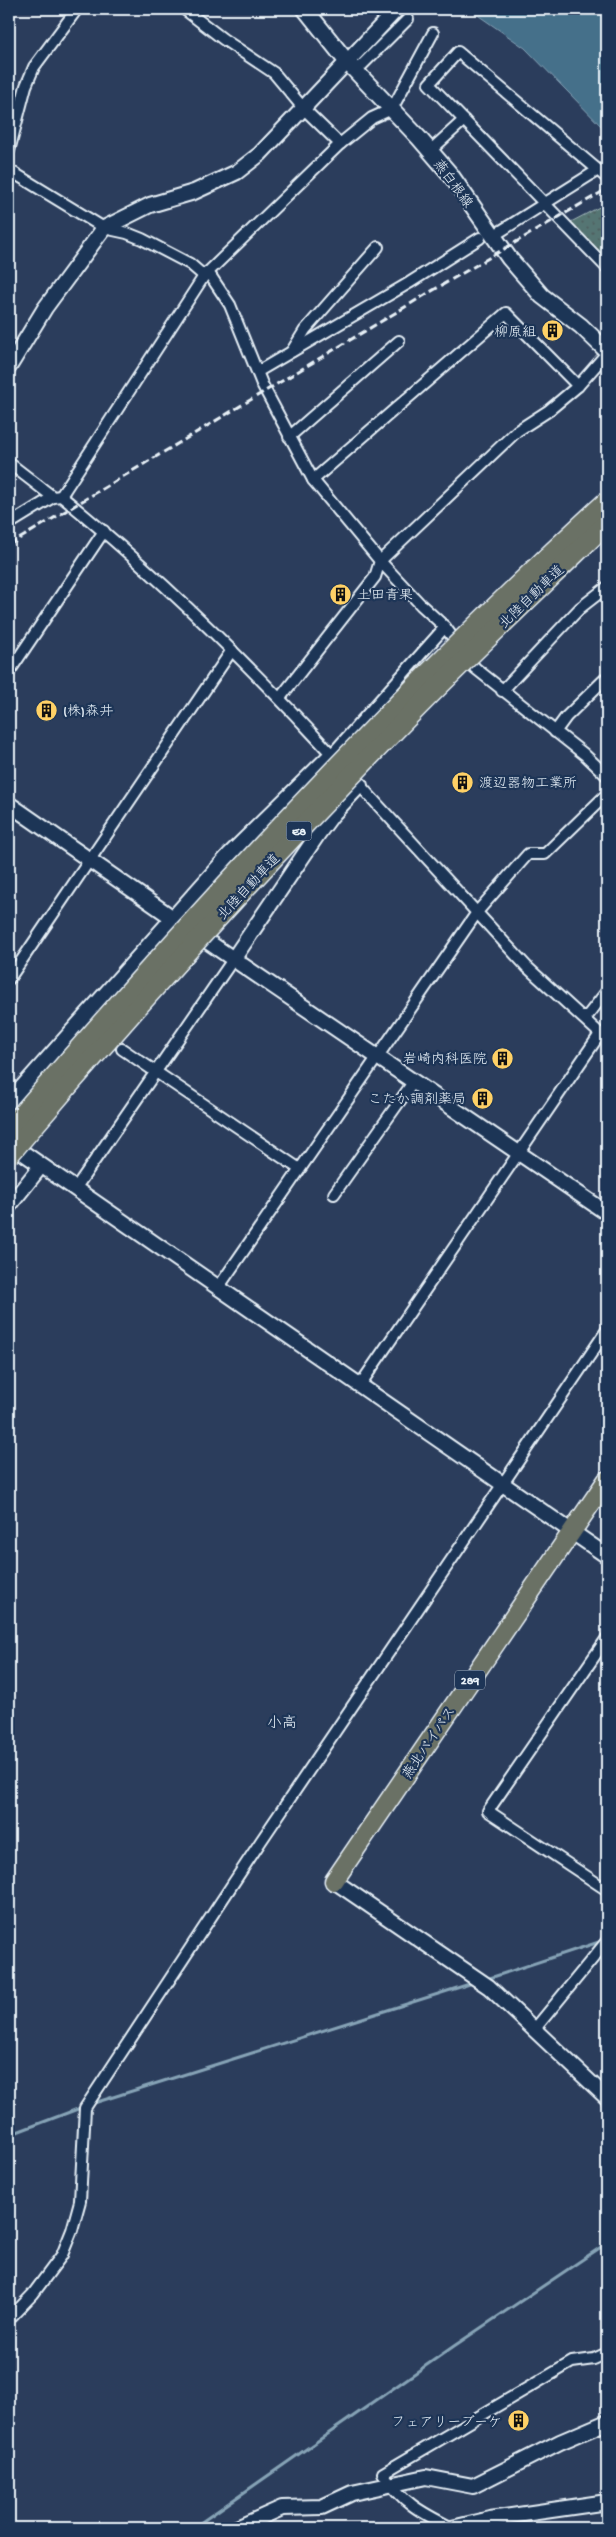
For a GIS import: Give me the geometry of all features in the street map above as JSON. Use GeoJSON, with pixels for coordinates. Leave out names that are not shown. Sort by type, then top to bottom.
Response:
{"type":"FeatureCollection","features":[{"type":"Feature","properties":{"kind":"highway","name":"北陸自動車道"},"geometry":{"type":"LineString","coordinates":[[9,1129],[148,970],[303,802],[491,611],[607,502]]}},
{"type":"Feature","properties":{"kind":"highway","name":"北陸自動車道"},"geometry":{"type":"LineString","coordinates":[[9,1155],[147,995],[313,815],[410,714],[607,523]]}},
{"type":"Feature","properties":{"kind":"highway","name":"燕北バイパス"},"geometry":{"type":"LineString","coordinates":[[334,1881],[607,1480]]}},
{"type":"Feature","properties":{"kind":"main road","name":"燕白根線"},"geometry":{"type":"LineString","coordinates":[[305,9],[353,66],[430,151],[487,237],[542,296],[581,326],[607,352]]}},
{"type":"Feature","properties":{"kind":"street"},"geometry":{"type":"LineString","coordinates":[[9,151],[26,86],[34,67],[77,9]]}},
{"type":"Feature","properties":{"kind":"street"},"geometry":{"type":"LineString","coordinates":[[184,9],[223,39],[274,73],[304,109],[340,144]]}},
{"type":"Feature","properties":{"kind":"street"},"geometry":{"type":"LineString","coordinates":[[353,66],[396,9]]}},
{"type":"Feature","properties":{"kind":"street"},"geometry":{"type":"LineString","coordinates":[[9,367],[46,308],[104,228],[150,205],[194,192],[237,172],[260,154],[304,109],[408,19]]}},
{"type":"Feature","properties":{"kind":"street"},"geometry":{"type":"LineString","coordinates":[[9,524],[57,496],[206,274],[340,144],[372,118],[392,109],[432,33]]}},
{"type":"Feature","properties":{"kind":"street"},"geometry":{"type":"LineString","coordinates":[[607,178],[458,52],[429,84],[607,268]]}},
{"type":"Feature","properties":{"kind":"street"},"geometry":{"type":"LineString","coordinates":[[430,151],[464,120]]}},
{"type":"Feature","properties":{"kind":"street"},"geometry":{"type":"LineString","coordinates":[[9,170],[104,228],[128,233],[142,239],[206,274],[230,305],[257,372],[289,437],[313,480],[380,560],[421,605],[445,626],[475,668],[607,776]]}},
{"type":"Feature","properties":{"kind":"street"},"geometry":{"type":"LineString","coordinates":[[257,372],[598,170]]}},
{"type":"Feature","properties":{"kind":"street"},"geometry":{"type":"LineString","coordinates":[[292,352],[305,330],[378,247]]}},
{"type":"Feature","properties":{"kind":"street"},"geometry":{"type":"LineString","coordinates":[[313,480],[506,313],[578,386]]}},
{"type":"Feature","properties":{"kind":"street"},"geometry":{"type":"LineString","coordinates":[[289,437],[399,341]]}},
{"type":"Feature","properties":{"kind":"street"},"geometry":{"type":"LineString","coordinates":[[280,698],[375,577],[380,560],[517,431],[548,411],[578,386],[607,352]]}},
{"type":"Feature","properties":{"kind":"street"},"geometry":{"type":"LineString","coordinates":[[9,463],[104,531],[232,650],[280,698],[478,911],[527,967],[604,1037],[519,1153],[360,1385]]}},
{"type":"Feature","properties":{"kind":"street"},"geometry":{"type":"LineString","coordinates":[[9,672],[104,531]]}},
{"type":"Feature","properties":{"kind":"street"},"geometry":{"type":"LineString","coordinates":[[502,691],[580,608],[607,587]]}},
{"type":"Feature","properties":{"kind":"street"},"geometry":{"type":"LineString","coordinates":[[9,1102],[230,854],[332,754],[445,626]]}},
{"type":"Feature","properties":{"kind":"street"},"geometry":{"type":"LineString","coordinates":[[9,979],[232,650]]}},
{"type":"Feature","properties":{"kind":"street"},"geometry":{"type":"LineString","coordinates":[[555,732],[566,717],[607,677]]}},
{"type":"Feature","properties":{"kind":"street"},"geometry":{"type":"LineString","coordinates":[[75,1189],[318,834],[332,815],[360,785]]}},
{"type":"Feature","properties":{"kind":"street"},"geometry":{"type":"LineString","coordinates":[[218,1288],[298,1168],[478,911],[528,854],[545,854],[607,794]]}},
{"type":"Feature","properties":{"kind":"street"},"geometry":{"type":"LineString","coordinates":[[9,804],[172,918],[377,1055],[607,1214]]}},
{"type":"Feature","properties":{"kind":"street"},"geometry":{"type":"LineString","coordinates":[[585,1019],[607,991]]}},
{"type":"Feature","properties":{"kind":"street"},"geometry":{"type":"LineString","coordinates":[[122,1049],[298,1168]]}},
{"type":"Feature","properties":{"kind":"street"},"geometry":{"type":"LineString","coordinates":[[334,1194],[414,1081]]}},
{"type":"Feature","properties":{"kind":"street"},"geometry":{"type":"LineString","coordinates":[[9,1143],[607,1556]]}},
{"type":"Feature","properties":{"kind":"street"},"geometry":{"type":"LineString","coordinates":[[9,1206],[41,1166]]}},
{"type":"Feature","properties":{"kind":"street"},"geometry":{"type":"LineString","coordinates":[[9,2319],[33,2294],[62,2255],[72,2230],[80,2201],[85,2108],[260,1842],[607,1330]]}},
{"type":"Feature","properties":{"kind":"street"},"geometry":{"type":"LineString","coordinates":[[607,1638],[488,1811],[607,1890]]}},
{"type":"Feature","properties":{"kind":"street"},"geometry":{"type":"LineString","coordinates":[[334,1881],[489,1987],[607,2098]]}},
{"type":"Feature","properties":{"kind":"street"},"geometry":{"type":"LineString","coordinates":[[534,2030],[606,1945]]}},
{"type":"Feature","properties":{"kind":"street"},"geometry":{"type":"LineString","coordinates":[[607,2353],[594,2359],[572,2362],[444,2435],[383,2473],[390,2485],[415,2510],[452,2528],[490,2519],[607,2502]]}},
{"type":"Feature","properties":{"kind":"street"},"geometry":{"type":"LineString","coordinates":[[237,2528],[282,2508],[322,2507],[352,2493],[426,2477],[473,2486],[560,2442],[607,2422]]}},
{"type":"Feature","properties":{"kind":"green space"},"geometry":{"type":"Polygon","coordinates":[[[607,203],[607,258],[605,260],[569,223],[607,203]]]}},
{"type":"Feature","properties":{"kind":"water"},"geometry":{"type":"Polygon","coordinates":[[[469,9],[607,9],[607,132],[525,48],[469,9]]]}},
{"type":"Feature","properties":{"kind":"waterway"},"geometry":{"type":"LineString","coordinates":[[487,1979],[602,1941]]}},
{"type":"Feature","properties":{"kind":"waterway"},"geometry":{"type":"LineString","coordinates":[[91,2104],[476,1982]]}},
{"type":"Feature","properties":{"kind":"waterway"},"geometry":{"type":"LineString","coordinates":[[9,2135],[83,2107]]}},
{"type":"Feature","properties":{"kind":"waterway"},"geometry":{"type":"LineString","coordinates":[[193,2528],[454,2346],[607,2243]]}},
{"type":"Feature","properties":{"kind":"railway"},"geometry":{"type":"LineString","coordinates":[[9,545],[425,295],[607,189]]}},
{"type":"Feature","properties":{"kind":"place","name":"柳原組"},"geometry":{"type":"Point","coordinates":[552,331]}},
{"type":"Feature","properties":{"kind":"place","name":"土田青果"},"geometry":{"type":"Point","coordinates":[341,594]}},
{"type":"Feature","properties":{"kind":"place","name":"(株)森井"},"geometry":{"type":"Point","coordinates":[47,710]}},
{"type":"Feature","properties":{"kind":"place","name":"渡辺器物工業所"},"geometry":{"type":"Point","coordinates":[463,782]}},
{"type":"Feature","properties":{"kind":"place","name":"岩崎内科医院"},"geometry":{"type":"Point","coordinates":[503,1058]}},
{"type":"Feature","properties":{"kind":"place","name":"こたか調剤薬局"},"geometry":{"type":"Point","coordinates":[482,1098]}},
{"type":"Feature","properties":{"kind":"place","name":"フェアリーブーケ"},"geometry":{"type":"Point","coordinates":[518,2421]}},
{"type":"Feature","properties":{"kind":"district","name":"小高"},"geometry":{"type":"Point","coordinates":[282,1722]}}]}
